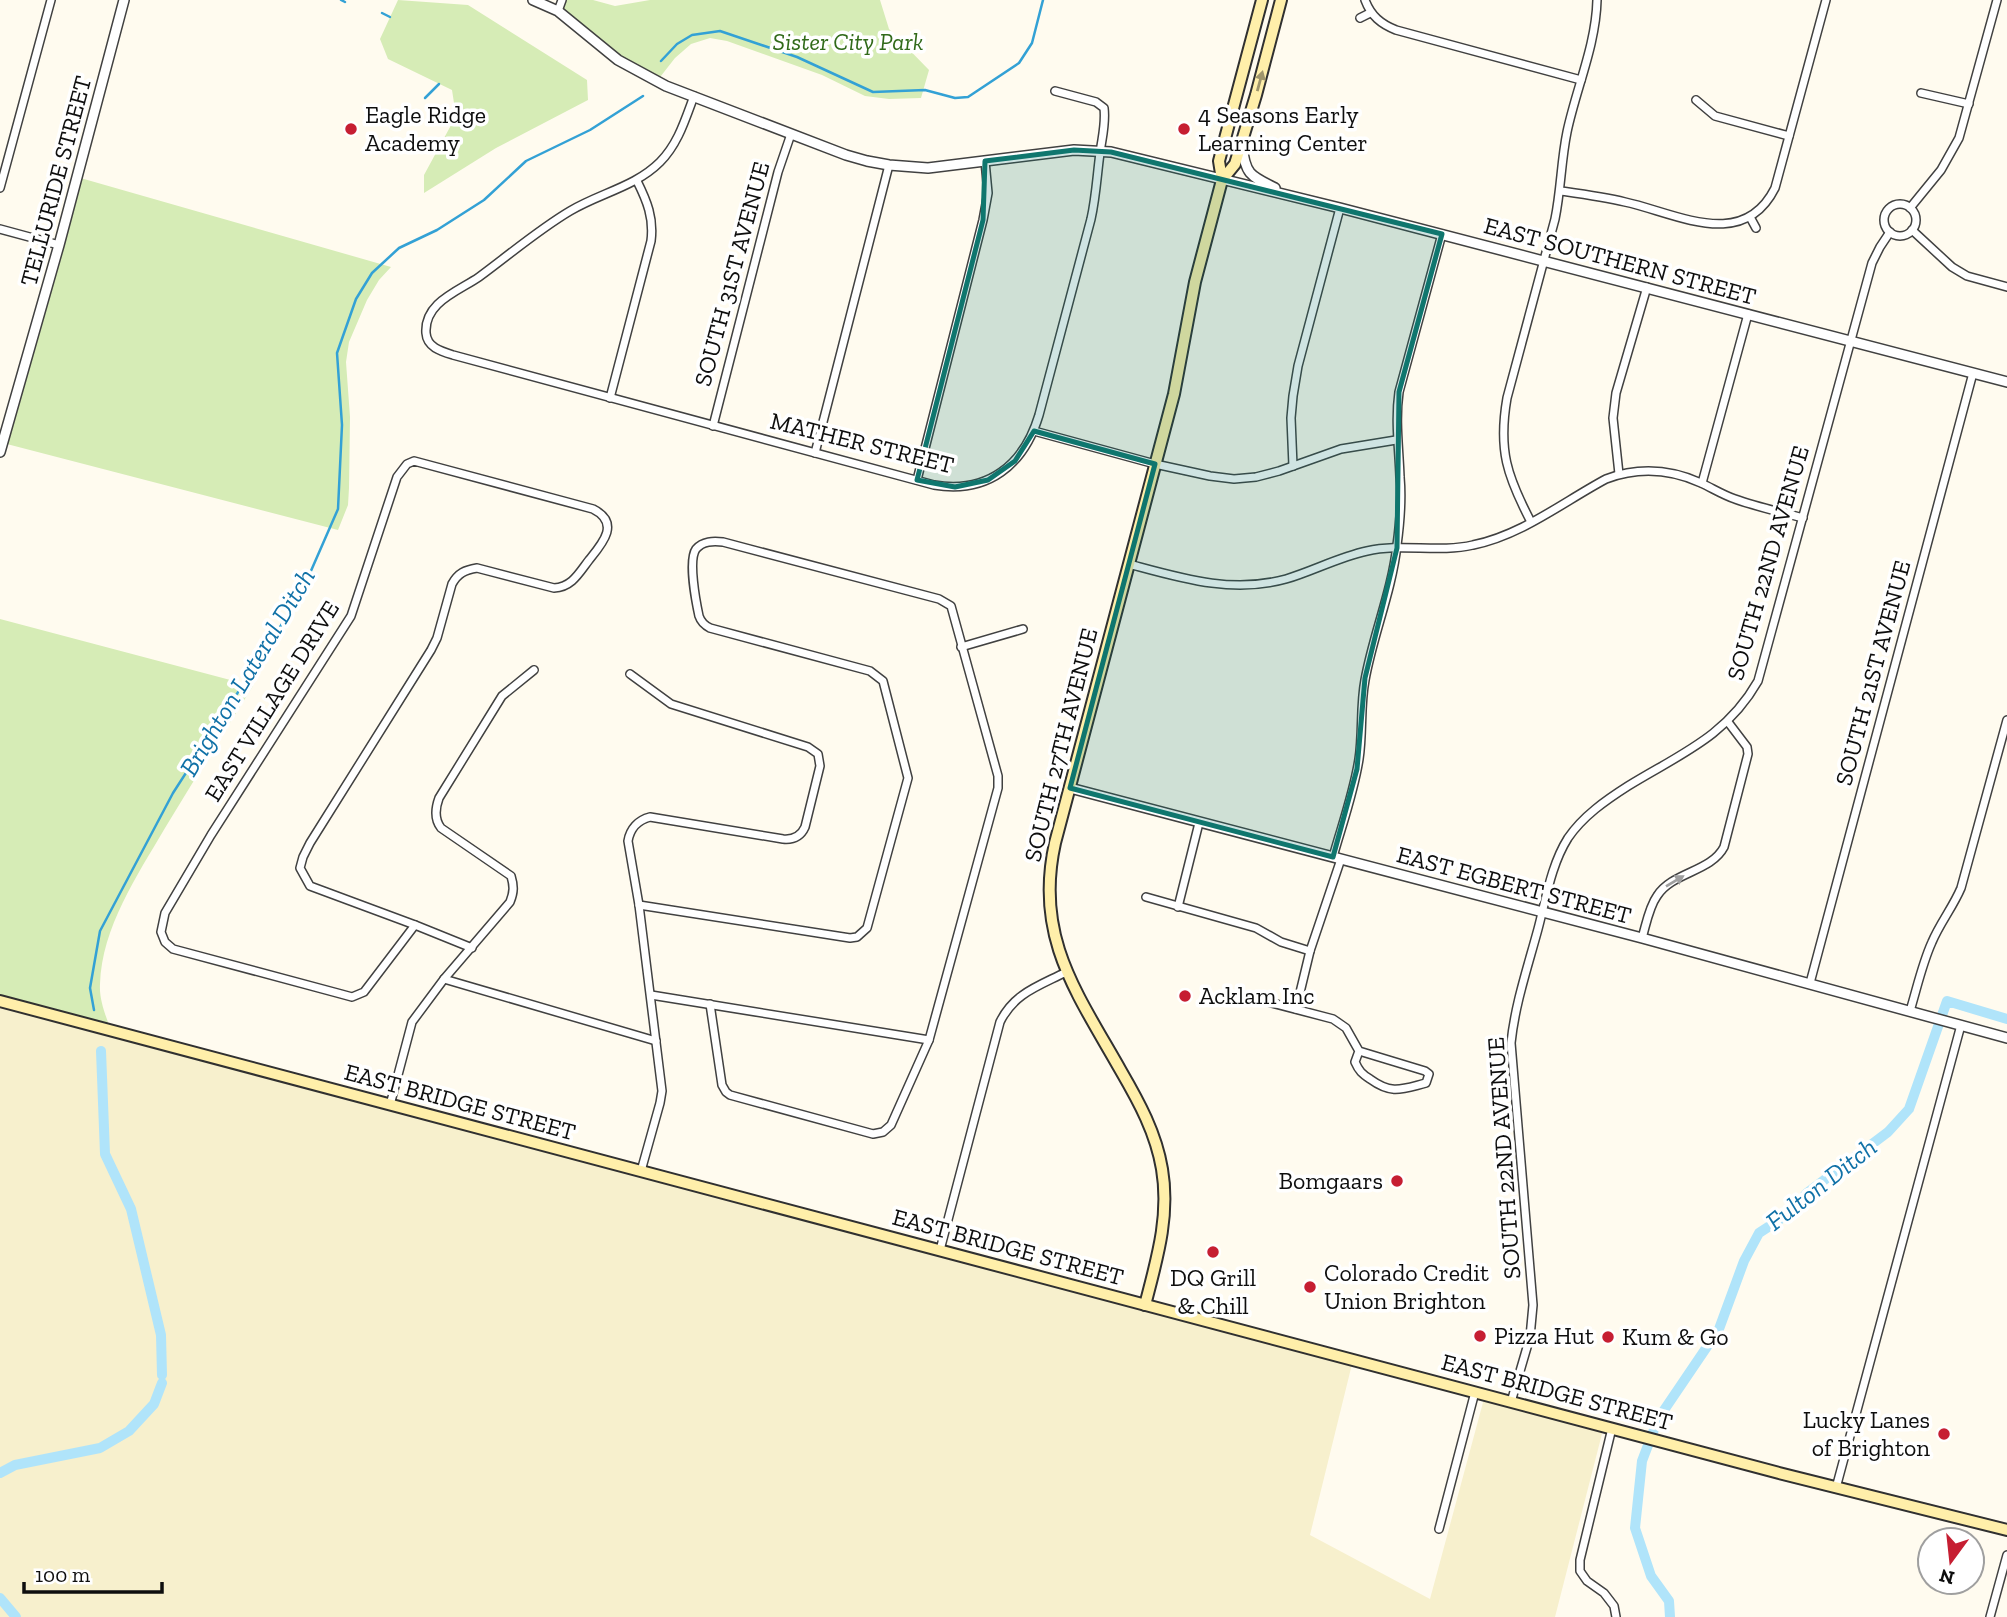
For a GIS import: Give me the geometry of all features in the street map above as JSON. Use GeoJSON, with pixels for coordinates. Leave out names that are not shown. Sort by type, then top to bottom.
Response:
{"type":"FeatureCollection","features":[{"type":"Feature","properties":{"kind":"main road","name":"SOUTH 27TH AVENUE"},"geometry":{"type":"LineString","coordinates":[[1145,1305],[1164,1222],[1163,1180],[1158,1152],[1145,1113],[1066,972],[1054,936],[1048,892],[1052,854],[1174,394],[1195,282],[1222,180],[1219,161],[1262,0]]}},
{"type":"Feature","properties":{"kind":"main road","name":"SOUTH 27TH AVENUE"},"geometry":{"type":"LineString","coordinates":[[1222,180],[1235,164],[1281,0]]}},
{"type":"Feature","properties":{"kind":"main road","name":"EAST BRIDGE STREET"},"geometry":{"type":"LineString","coordinates":[[0,1001],[1836,1488],[2007,1530]]}},
{"type":"Feature","properties":{"kind":"street"},"geometry":{"type":"LineString","coordinates":[[0,188],[51,0]]}},
{"type":"Feature","properties":{"kind":"street","name":"TELLURIDE STREET"},"geometry":{"type":"LineString","coordinates":[[0,452],[59,245],[124,0]]}},
{"type":"Feature","properties":{"kind":"street","name":"EAST SOUTHERN STREET"},"geometry":{"type":"LineString","coordinates":[[533,0],[558,11],[618,60],[666,86],[867,162],[928,168],[1058,151],[1100,150],[1442,234],[2007,382]]}},
{"type":"Feature","properties":{"kind":"street"},"geometry":{"type":"LineString","coordinates":[[558,11],[562,0]]}},
{"type":"Feature","properties":{"kind":"street"},"geometry":{"type":"LineString","coordinates":[[1365,0],[1370,13],[1396,30],[1581,80]]}},
{"type":"Feature","properties":{"kind":"street"},"geometry":{"type":"LineString","coordinates":[[1531,522],[1515,492],[1508,471],[1503,434],[1507,398],[1560,191],[1567,134],[1593,33],[1597,0]]}},
{"type":"Feature","properties":{"kind":"street"},"geometry":{"type":"LineString","coordinates":[[1560,191],[1625,202],[1709,224],[1731,224],[1750,217],[1765,204],[1775,188],[1826,0]]}},
{"type":"Feature","properties":{"kind":"street"},"geometry":{"type":"LineString","coordinates":[[1910,208],[1941,170],[1959,138],[1997,0]]}},
{"type":"Feature","properties":{"kind":"street"},"geometry":{"type":"LineString","coordinates":[[1360,18],[1370,13]]}},
{"type":"Feature","properties":{"kind":"street","name":"MATHER STREET"},"geometry":{"type":"LineString","coordinates":[[638,181],[570,211],[477,278],[447,296],[430,316],[426,328],[427,339],[435,349],[453,355],[713,426],[934,485],[970,485],[988,480],[1007,468],[1015,461],[1034,431],[1091,219],[1104,134],[1104,108],[1096,102],[1055,91]]}},
{"type":"Feature","properties":{"kind":"street"},"geometry":{"type":"LineString","coordinates":[[1921,93],[1969,104]]}},
{"type":"Feature","properties":{"kind":"street"},"geometry":{"type":"LineString","coordinates":[[611,398],[653,227],[651,213],[638,181],[659,163],[676,141],[694,96]]}},
{"type":"Feature","properties":{"kind":"street"},"geometry":{"type":"LineString","coordinates":[[1696,100],[1715,116],[1789,136]]}},
{"type":"Feature","properties":{"kind":"street","name":"SOUTH 31ST AVENUE"},"geometry":{"type":"LineString","coordinates":[[713,426],[778,172],[791,134]]}},
{"type":"Feature","properties":{"kind":"street"},"geometry":{"type":"LineString","coordinates":[[1242,140],[1244,162],[1250,174],[1289,195]]}},
{"type":"Feature","properties":{"kind":"street"},"geometry":{"type":"LineString","coordinates":[[917,480],[983,220],[988,193],[985,161]]}},
{"type":"Feature","properties":{"kind":"street"},"geometry":{"type":"LineString","coordinates":[[815,453],[889,165]]}},
{"type":"Feature","properties":{"kind":"street"},"geometry":{"type":"LineString","coordinates":[[1897,204],[1910,208],[1916,217],[1912,230],[1902,235],[1890,232],[1884,220],[1888,210],[1897,204]]}},
{"type":"Feature","properties":{"kind":"street"},"geometry":{"type":"LineString","coordinates":[[1293,466],[1291,418],[1298,366],[1340,208]]}},
{"type":"Feature","properties":{"kind":"street"},"geometry":{"type":"LineString","coordinates":[[1750,217],[1756,228]]}},
{"type":"Feature","properties":{"kind":"street"},"geometry":{"type":"LineString","coordinates":[[0,229],[59,245]]}},
{"type":"Feature","properties":{"kind":"street"},"geometry":{"type":"LineString","coordinates":[[1912,230],[1952,267],[1967,276],[2007,287]]}},
{"type":"Feature","properties":{"kind":"street","name":"SOUTH 22ND AVENUE"},"geometry":{"type":"LineString","coordinates":[[1511,1402],[1530,1337],[1533,1305],[1511,1043],[1519,1001],[1559,854],[1567,839],[1584,820],[1611,798],[1698,745],[1728,722],[1749,697],[1762,669],[1872,263],[1890,232]]}},
{"type":"Feature","properties":{"kind":"street"},"geometry":{"type":"LineString","coordinates":[[1296,1009],[1337,858],[1357,769],[1362,741],[1365,678],[1397,548],[1401,504],[1396,440],[1399,392],[1442,234]]}},
{"type":"Feature","properties":{"kind":"street"},"geometry":{"type":"LineString","coordinates":[[1619,474],[1613,418],[1616,393],[1647,287]]}},
{"type":"Feature","properties":{"kind":"street"},"geometry":{"type":"LineString","coordinates":[[1702,483],[1748,314]]}},
{"type":"Feature","properties":{"kind":"street","name":"SOUTH 21ST AVENUE"},"geometry":{"type":"LineString","coordinates":[[1810,983],[1973,373]]}},
{"type":"Feature","properties":{"kind":"street"},"geometry":{"type":"LineString","coordinates":[[1034,431],[1155,464],[1234,479],[1256,477],[1340,449],[1396,440]]}},
{"type":"Feature","properties":{"kind":"street","name":"EAST VILLAGE DRIVE"},"geometry":{"type":"LineString","coordinates":[[415,925],[369,987],[352,997],[180,952],[165,942],[161,928],[165,913],[211,835],[351,616],[397,477],[407,464],[417,461],[586,506],[601,513],[608,526],[605,540],[575,578],[562,587],[554,588],[477,568],[466,570],[455,578],[431,650],[303,856],[302,872],[310,886],[315,889],[415,925],[472,948]]}},
{"type":"Feature","properties":{"kind":"street"},"geometry":{"type":"LineString","coordinates":[[1129,564],[1204,582],[1243,586],[1289,578],[1367,551],[1471,546],[1517,530],[1587,489],[1619,474],[1639,471],[1679,475],[1736,499],[1803,518]]}},
{"type":"Feature","properties":{"kind":"street"},"geometry":{"type":"LineString","coordinates":[[639,905],[857,937],[867,928],[907,781],[883,681],[875,674],[705,625],[699,616],[692,562],[696,549],[706,542],[715,541],[735,545],[945,601],[952,608],[998,776],[998,788],[929,1040],[891,1125],[880,1134],[873,1133],[730,1095],[726,1092],[720,1075],[710,1004]]}},
{"type":"Feature","properties":{"kind":"street"},"geometry":{"type":"LineString","coordinates":[[961,647],[1023,629]]}},
{"type":"Feature","properties":{"kind":"street"},"geometry":{"type":"LineString","coordinates":[[390,1105],[412,1022],[444,979],[510,902],[514,885],[508,873],[439,826],[435,818],[438,802],[502,696],[534,670]]}},
{"type":"Feature","properties":{"kind":"street"},"geometry":{"type":"LineString","coordinates":[[630,674],[671,704],[808,747],[818,754],[820,766],[805,827],[794,839],[650,817],[638,823],[629,834],[662,1091],[641,1171]]}},
{"type":"Feature","properties":{"kind":"street"},"geometry":{"type":"LineString","coordinates":[[1910,1011],[1933,939],[1955,904],[1961,888],[2007,720]]}},
{"type":"Feature","properties":{"kind":"street"},"geometry":{"type":"LineString","coordinates":[[1642,938],[1653,904],[1663,888],[1716,857],[1724,846],[1748,754],[1747,747],[1728,722]]}},
{"type":"Feature","properties":{"kind":"street","name":"EAST EGBERT STREET"},"geometry":{"type":"LineString","coordinates":[[1070,788],[1642,938],[2007,1038]]}},
{"type":"Feature","properties":{"kind":"street"},"geometry":{"type":"LineString","coordinates":[[1178,906],[1199,822]]}},
{"type":"Feature","properties":{"kind":"street"},"geometry":{"type":"LineString","coordinates":[[1146,897],[1256,928],[1281,942],[1310,951]]}},
{"type":"Feature","properties":{"kind":"street"},"geometry":{"type":"LineString","coordinates":[[940,1250],[1000,1022],[1016,998],[1066,972]]}},
{"type":"Feature","properties":{"kind":"street"},"geometry":{"type":"LineString","coordinates":[[444,979],[656,1041]]}},
{"type":"Feature","properties":{"kind":"street"},"geometry":{"type":"LineString","coordinates":[[651,995],[929,1040]]}},
{"type":"Feature","properties":{"kind":"street"},"geometry":{"type":"LineString","coordinates":[[1249,997],[1334,1019],[1341,1024],[1359,1051],[1425,1071],[1429,1074],[1428,1079],[1426,1083],[1394,1091],[1381,1087],[1359,1072],[1355,1062],[1359,1051]]}},
{"type":"Feature","properties":{"kind":"street"},"geometry":{"type":"LineString","coordinates":[[1836,1488],[1961,1025]]}},
{"type":"Feature","properties":{"kind":"street"},"geometry":{"type":"LineString","coordinates":[[1439,1529],[1475,1392]]}},
{"type":"Feature","properties":{"kind":"street"},"geometry":{"type":"LineString","coordinates":[[1612,1428],[1580,1560],[1580,1571],[1587,1581],[1604,1593],[1614,1606],[1616,1617]]}},
{"type":"Feature","properties":{"kind":"street"},"geometry":{"type":"LineString","coordinates":[[1990,1617],[2007,1555]]}},
{"type":"Feature","properties":{"kind":"highlighted area"},"geometry":{"type":"Polygon","coordinates":[[[1074,150],[1111,152],[1442,234],[1399,392],[1397,548],[1365,678],[1357,769],[1333,857],[1070,788],[1155,464],[1034,431],[1015,461],[988,480],[955,487],[917,480],[983,220],[985,161],[1074,150]]]}},
{"type":"Feature","properties":{"kind":"shaded area"},"geometry":{"type":"Polygon","coordinates":[[[0,1001],[1353,1360],[1310,1535],[1430,1599],[1485,1395],[1604,1426],[1555,1617],[0,1617],[0,1001]]]}},
{"type":"Feature","properties":{"kind":"green space"},"geometry":{"type":"Polygon","coordinates":[[[398,0],[468,5],[587,80],[588,100],[496,148],[424,193],[424,175],[456,116],[452,90],[388,59],[380,39],[398,0]]]}},
{"type":"Feature","properties":{"kind":"green space","name":"Sister City Park"},"geometry":{"type":"Polygon","coordinates":[[[562,0],[593,0],[615,6],[650,0],[880,0],[889,29],[929,70],[921,98],[889,99],[865,96],[822,75],[727,41],[710,38],[691,44],[675,58],[657,81],[618,60],[558,11],[562,0]]]}},
{"type":"Feature","properties":{"kind":"green space"},"geometry":{"type":"Polygon","coordinates":[[[77,177],[391,267],[367,300],[349,342],[346,362],[350,417],[349,488],[348,505],[338,530],[3,443],[77,177]]]}},
{"type":"Feature","properties":{"kind":"green space"},"geometry":{"type":"Polygon","coordinates":[[[0,619],[253,686],[143,865],[114,922],[102,963],[100,984],[102,1002],[111,1031],[0,1001],[0,619]]]}},
{"type":"Feature","properties":{"kind":"waterway"},"geometry":{"type":"LineString","coordinates":[[341,0],[345,2]]}},
{"type":"Feature","properties":{"kind":"waterway","name":"Brighton Lateral Ditch"},"geometry":{"type":"LineString","coordinates":[[661,61],[677,44],[692,35],[720,31],[797,57],[873,92],[925,90],[955,98],[968,97],[1019,63],[1032,43],[1043,0]]}},
{"type":"Feature","properties":{"kind":"waterway"},"geometry":{"type":"LineString","coordinates":[[382,13],[390,17]]}},
{"type":"Feature","properties":{"kind":"waterway"},"geometry":{"type":"LineString","coordinates":[[425,98],[439,84]]}},
{"type":"Feature","properties":{"kind":"waterway","name":"Brighton Lateral Ditch"},"geometry":{"type":"LineString","coordinates":[[94,1010],[90,988],[100,931],[173,793],[300,596],[338,509],[342,425],[337,353],[356,299],[372,273],[399,248],[437,230],[484,200],[526,161],[590,130],[643,96]]}},
{"type":"Feature","properties":{"kind":"waterway","name":"Fulton Ditch"},"geometry":{"type":"LineString","coordinates":[[1670,1617],[1669,1601],[1651,1576],[1635,1528],[1642,1461],[1658,1419],[1719,1329],[1744,1261],[1759,1233],[1791,1212],[1807,1193],[1888,1132],[1909,1109],[1947,1001],[2007,1019]]}},
{"type":"Feature","properties":{"kind":"waterway","name":"Brighton Lateral Ditch"},"geometry":{"type":"LineString","coordinates":[[101,1051],[105,1154],[131,1209],[161,1335],[162,1375]]}},
{"type":"Feature","properties":{"kind":"waterway","name":"Brighton Lateral Ditch"},"geometry":{"type":"LineString","coordinates":[[0,1473],[15,1465],[100,1448],[129,1431],[154,1404],[162,1383]]}},
{"type":"Feature","properties":{"kind":"waterway","name":"Brighton Lateral Ditch"},"geometry":{"type":"LineString","coordinates":[[0,1598],[16,1617]]}},
{"type":"Feature","properties":{"kind":"place","name":"Eagle Ridge Academy"},"geometry":{"type":"Point","coordinates":[351,129]}},
{"type":"Feature","properties":{"kind":"place","name":"4 Seasons Early Learning Center"},"geometry":{"type":"Point","coordinates":[1184,129]}},
{"type":"Feature","properties":{"kind":"place","name":"Acklam Inc"},"geometry":{"type":"Point","coordinates":[1185,996]}},
{"type":"Feature","properties":{"kind":"place","name":"Bomgaars"},"geometry":{"type":"Point","coordinates":[1397,1181]}},
{"type":"Feature","properties":{"kind":"place","name":"DQ Grill & Chill"},"geometry":{"type":"Point","coordinates":[1213,1252]}},
{"type":"Feature","properties":{"kind":"place","name":"Colorado Credit Union Brighton"},"geometry":{"type":"Point","coordinates":[1310,1287]}},
{"type":"Feature","properties":{"kind":"place","name":"Pizza Hut"},"geometry":{"type":"Point","coordinates":[1480,1336]}},
{"type":"Feature","properties":{"kind":"place","name":"Kum & Go"},"geometry":{"type":"Point","coordinates":[1608,1337]}},
{"type":"Feature","properties":{"kind":"place","name":"Lucky Lanes of Brighton"},"geometry":{"type":"Point","coordinates":[1944,1434]}}]}
